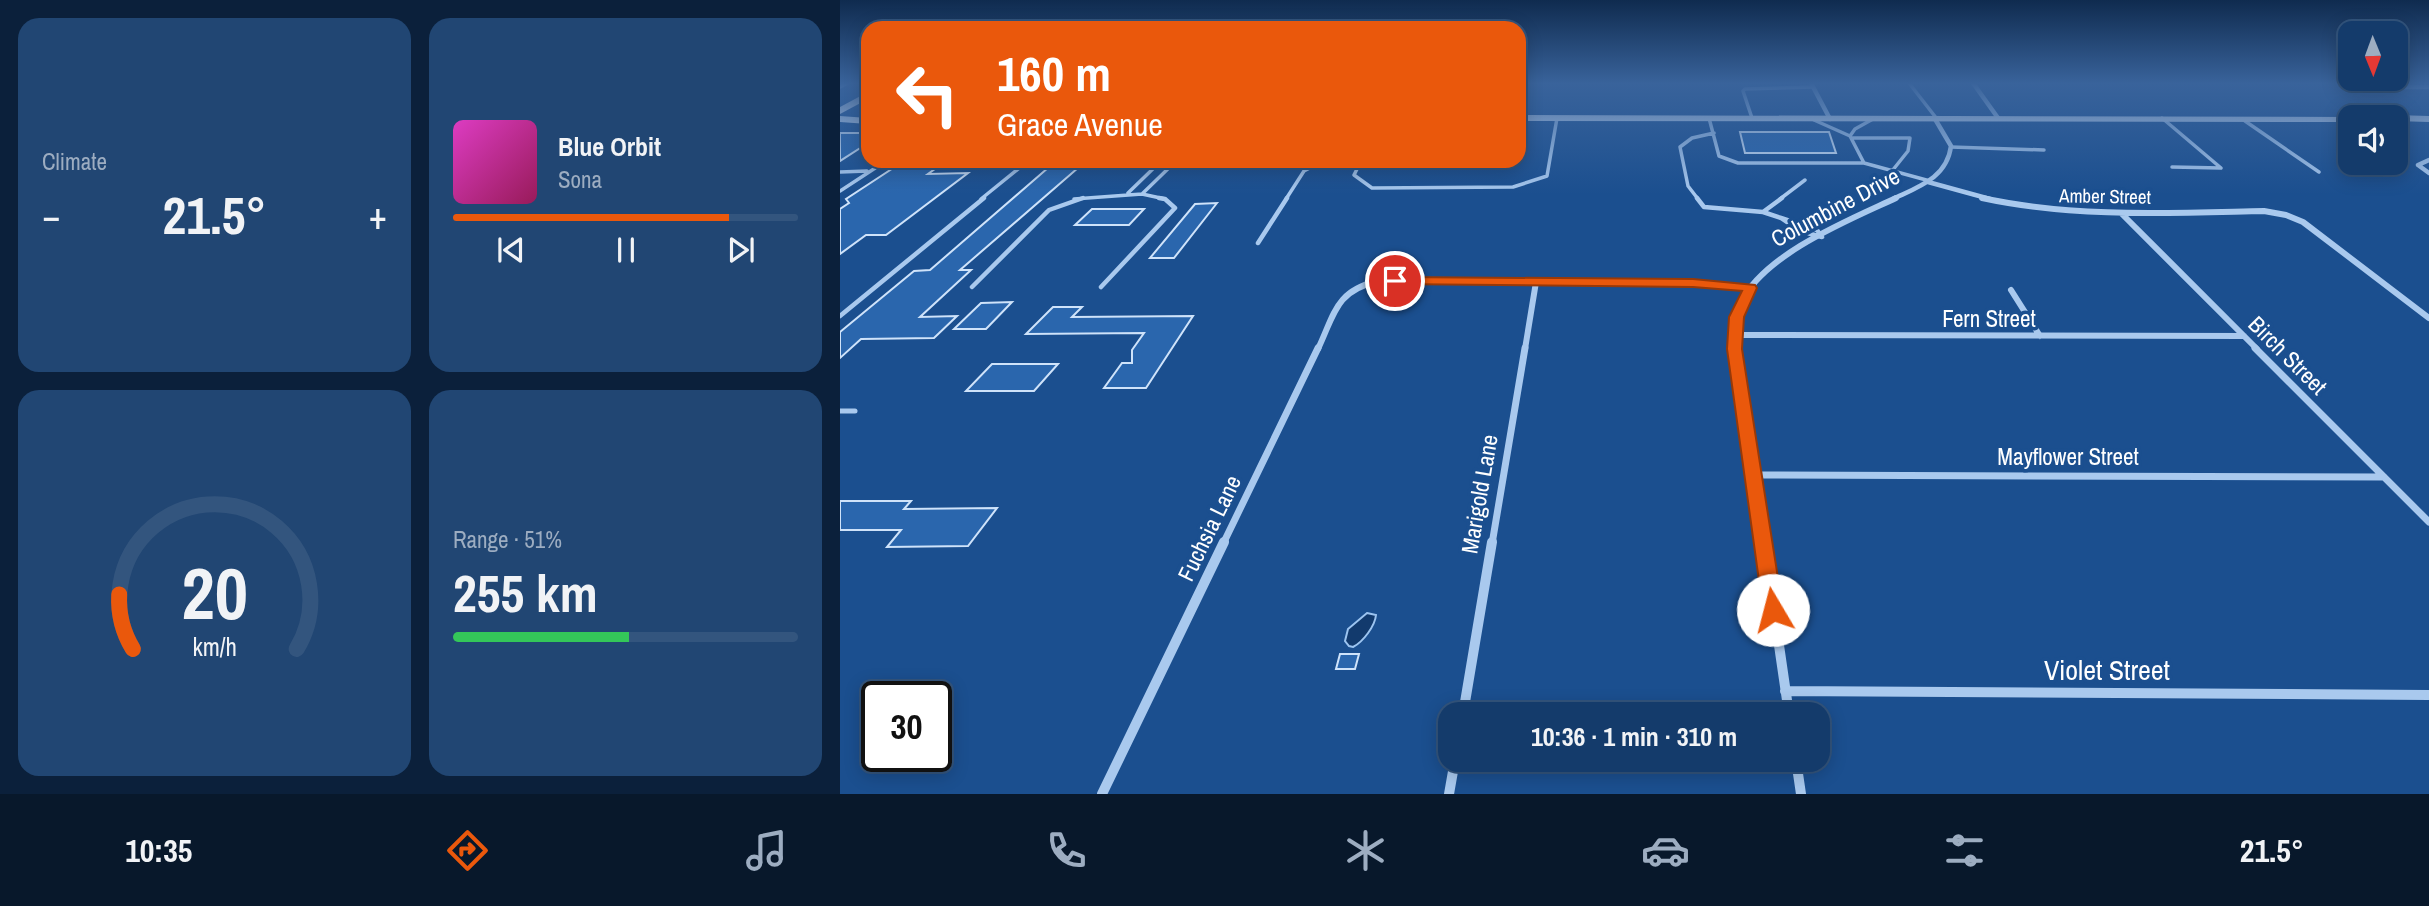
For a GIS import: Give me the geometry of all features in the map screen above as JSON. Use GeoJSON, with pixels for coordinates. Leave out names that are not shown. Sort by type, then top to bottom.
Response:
{"type":"FeatureCollection","features":[{"type":"Feature","properties":{"kind":"main road"},"geometry":{"type":"LineString","coordinates":[[2219,120],[2278,120]]}},
{"type":"Feature","properties":{"kind":"street"},"geometry":{"type":"LineString","coordinates":[[1937,120],[1951,147]]}},
{"type":"Feature","properties":{"kind":"street","name":"Columbine Drive"},"geometry":{"type":"LineString","coordinates":[[1787,702],[1734,335],[1741,302],[1750,288],[1776,262],[1929,181],[1947,164],[1951,147]]}},
{"type":"Feature","properties":{"kind":"street"},"geometry":{"type":"LineString","coordinates":[[2429,160],[2418,163],[2421,169],[2429,173]]}},
{"type":"Feature","properties":{"kind":"street","name":"Amber Street"},"geometry":{"type":"LineString","coordinates":[[1929,181],[2007,205],[2061,212],[2264,211],[2286,215],[2311,227],[2429,318]]}},
{"type":"Feature","properties":{"kind":"street","name":"Birch Street"},"geometry":{"type":"LineString","coordinates":[[2121,213],[2429,522]]}},
{"type":"Feature","properties":{"kind":"street","name":"Fuchsia Lane"},"geometry":{"type":"LineString","coordinates":[[1102,794],[1344,295],[1358,286],[1377,281],[1536,282]]}},
{"type":"Feature","properties":{"kind":"street"},"geometry":{"type":"LineString","coordinates":[[1536,282],[1693,283],[1750,288]]}},
{"type":"Feature","properties":{"kind":"street","name":"Marigold Lane"},"geometry":{"type":"LineString","coordinates":[[1464,702],[1536,282]]}},
{"type":"Feature","properties":{"kind":"street"},"geometry":{"type":"LineString","coordinates":[[2011,290],[2040,336]]}},
{"type":"Feature","properties":{"kind":"street","name":"Fern Street"},"geometry":{"type":"LineString","coordinates":[[1734,335],[2244,336]]}},
{"type":"Feature","properties":{"kind":"street","name":"Mayflower Street"},"geometry":{"type":"LineString","coordinates":[[1753,475],[2384,477]]}},
{"type":"Feature","properties":{"kind":"street","name":"Violet Street"},"geometry":{"type":"LineString","coordinates":[[1785,691],[2429,695]]}},
{"type":"Feature","properties":{"kind":"street"},"geometry":{"type":"LineString","coordinates":[[1449,794],[1453,772]]}},
{"type":"Feature","properties":{"kind":"street"},"geometry":{"type":"LineString","coordinates":[[1798,772],[1801,794]]}},
{"type":"Feature","properties":{"kind":"lane"},"geometry":{"type":"LineString","coordinates":[[1358,168],[1354,175],[1372,188],[1513,187],[1547,176],[1557,120]]}},
{"type":"Feature","properties":{"kind":"lane"},"geometry":{"type":"LineString","coordinates":[[1710,120],[1719,156],[1738,163],[1864,163],[1929,181]]}},
{"type":"Feature","properties":{"kind":"lane"},"geometry":{"type":"LineString","coordinates":[[1815,120],[1851,137],[1910,138],[1908,151],[1892,171]]}},
{"type":"Feature","properties":{"kind":"lane"},"geometry":{"type":"LineString","coordinates":[[1851,137],[1855,129],[1871,120]]}},
{"type":"Feature","properties":{"kind":"lane"},"geometry":{"type":"LineString","coordinates":[[2164,120],[2221,168],[2172,167]]}},
{"type":"Feature","properties":{"kind":"lane"},"geometry":{"type":"LineString","coordinates":[[2245,121],[2319,172]]}},
{"type":"Feature","properties":{"kind":"lane"},"geometry":{"type":"LineString","coordinates":[[1714,133],[1692,138],[1680,147],[1688,186],[1707,209],[1763,212],[1817,230],[1822,237]]}},
{"type":"Feature","properties":{"kind":"lane"},"geometry":{"type":"LineString","coordinates":[[1851,137],[1864,163]]}},
{"type":"Feature","properties":{"kind":"lane"},"geometry":{"type":"LineString","coordinates":[[1951,147],[2044,150]]}},
{"type":"Feature","properties":{"kind":"lane"},"geometry":{"type":"LineString","coordinates":[[840,191],[875,168]]}},
{"type":"Feature","properties":{"kind":"lane"},"geometry":{"type":"LineString","coordinates":[[840,316],[1020,168]]}},
{"type":"Feature","properties":{"kind":"lane"},"geometry":{"type":"LineString","coordinates":[[1128,194],[1154,168]]}},
{"type":"Feature","properties":{"kind":"lane"},"geometry":{"type":"LineString","coordinates":[[1142,194],[1169,168]]}},
{"type":"Feature","properties":{"kind":"lane"},"geometry":{"type":"LineString","coordinates":[[1258,243],[1304,171],[1310,168]]}},
{"type":"Feature","properties":{"kind":"lane"},"geometry":{"type":"LineString","coordinates":[[840,172],[870,171]]}},
{"type":"Feature","properties":{"kind":"lane"},"geometry":{"type":"LineString","coordinates":[[1763,212],[1805,180]]}},
{"type":"Feature","properties":{"kind":"lane"},"geometry":{"type":"LineString","coordinates":[[972,287],[1049,210],[1077,198],[1142,194],[1165,199],[1175,208],[1101,287]]}},
{"type":"Feature","properties":{"kind":"lane"},"geometry":{"type":"LineString","coordinates":[[1780,218],[1807,236],[1822,237]]}},
{"type":"Feature","properties":{"kind":"lane"},"geometry":{"type":"LineString","coordinates":[[840,411],[855,411]]}},
{"type":"Feature","properties":{"kind":"water"},"geometry":{"type":"Polygon","coordinates":[[[1367,613],[1376,615],[1371,629],[1357,645],[1349,646],[1345,641],[1348,629],[1367,613]]]}},
{"type":"Feature","properties":{"kind":"building"},"geometry":{"type":"Polygon","coordinates":[[[1740,132],[1829,132],[1836,153],[1745,153],[1740,132]]]}},
{"type":"Feature","properties":{"kind":"building"},"geometry":{"type":"Polygon","coordinates":[[[840,133],[861,133],[861,148],[840,161],[840,133]]]}},
{"type":"Feature","properties":{"kind":"building"},"geometry":{"type":"Polygon","coordinates":[[[893,168],[936,168],[928,174],[968,173],[886,235],[866,235],[840,254],[840,209],[849,203],[846,199],[893,168]]]}},
{"type":"Feature","properties":{"kind":"building"},"geometry":{"type":"Polygon","coordinates":[[[1048,168],[1078,168],[960,270],[971,270],[920,317],[957,316],[934,338],[861,339],[840,358],[840,332],[914,271],[930,270],[1048,168]]]}},
{"type":"Feature","properties":{"kind":"building"},"geometry":{"type":"Polygon","coordinates":[[[1217,203],[1174,258],[1150,258],[1195,204],[1217,203]]]}},
{"type":"Feature","properties":{"kind":"building"},"geometry":{"type":"Polygon","coordinates":[[[1092,209],[1144,209],[1129,225],[1075,225],[1092,209]]]}},
{"type":"Feature","properties":{"kind":"building"},"geometry":{"type":"Polygon","coordinates":[[[1012,302],[986,329],[954,329],[981,303],[1012,302]]]}},
{"type":"Feature","properties":{"kind":"building"},"geometry":{"type":"Polygon","coordinates":[[[1053,307],[1082,307],[1072,317],[1193,316],[1146,388],[1104,388],[1122,363],[1132,363],[1132,350],[1144,333],[1026,334],[1053,307]]]}},
{"type":"Feature","properties":{"kind":"building"},"geometry":{"type":"Polygon","coordinates":[[[992,364],[1058,364],[1034,391],[966,391],[992,364]]]}},
{"type":"Feature","properties":{"kind":"building"},"geometry":{"type":"Polygon","coordinates":[[[840,501],[911,501],[904,509],[997,508],[968,546],[887,547],[901,530],[840,530],[840,501]]]}},
{"type":"Feature","properties":{"kind":"building"},"geometry":{"type":"Polygon","coordinates":[[[1340,654],[1359,654],[1355,669],[1336,669],[1340,654]]]}},
{"type":"Feature","properties":{"kind":"route"},"geometry":{"type":"LineString","coordinates":[[1395,281],[1693,283],[1750,288],[1741,302],[1737,317],[1735,349],[1773,610]]}}]}
